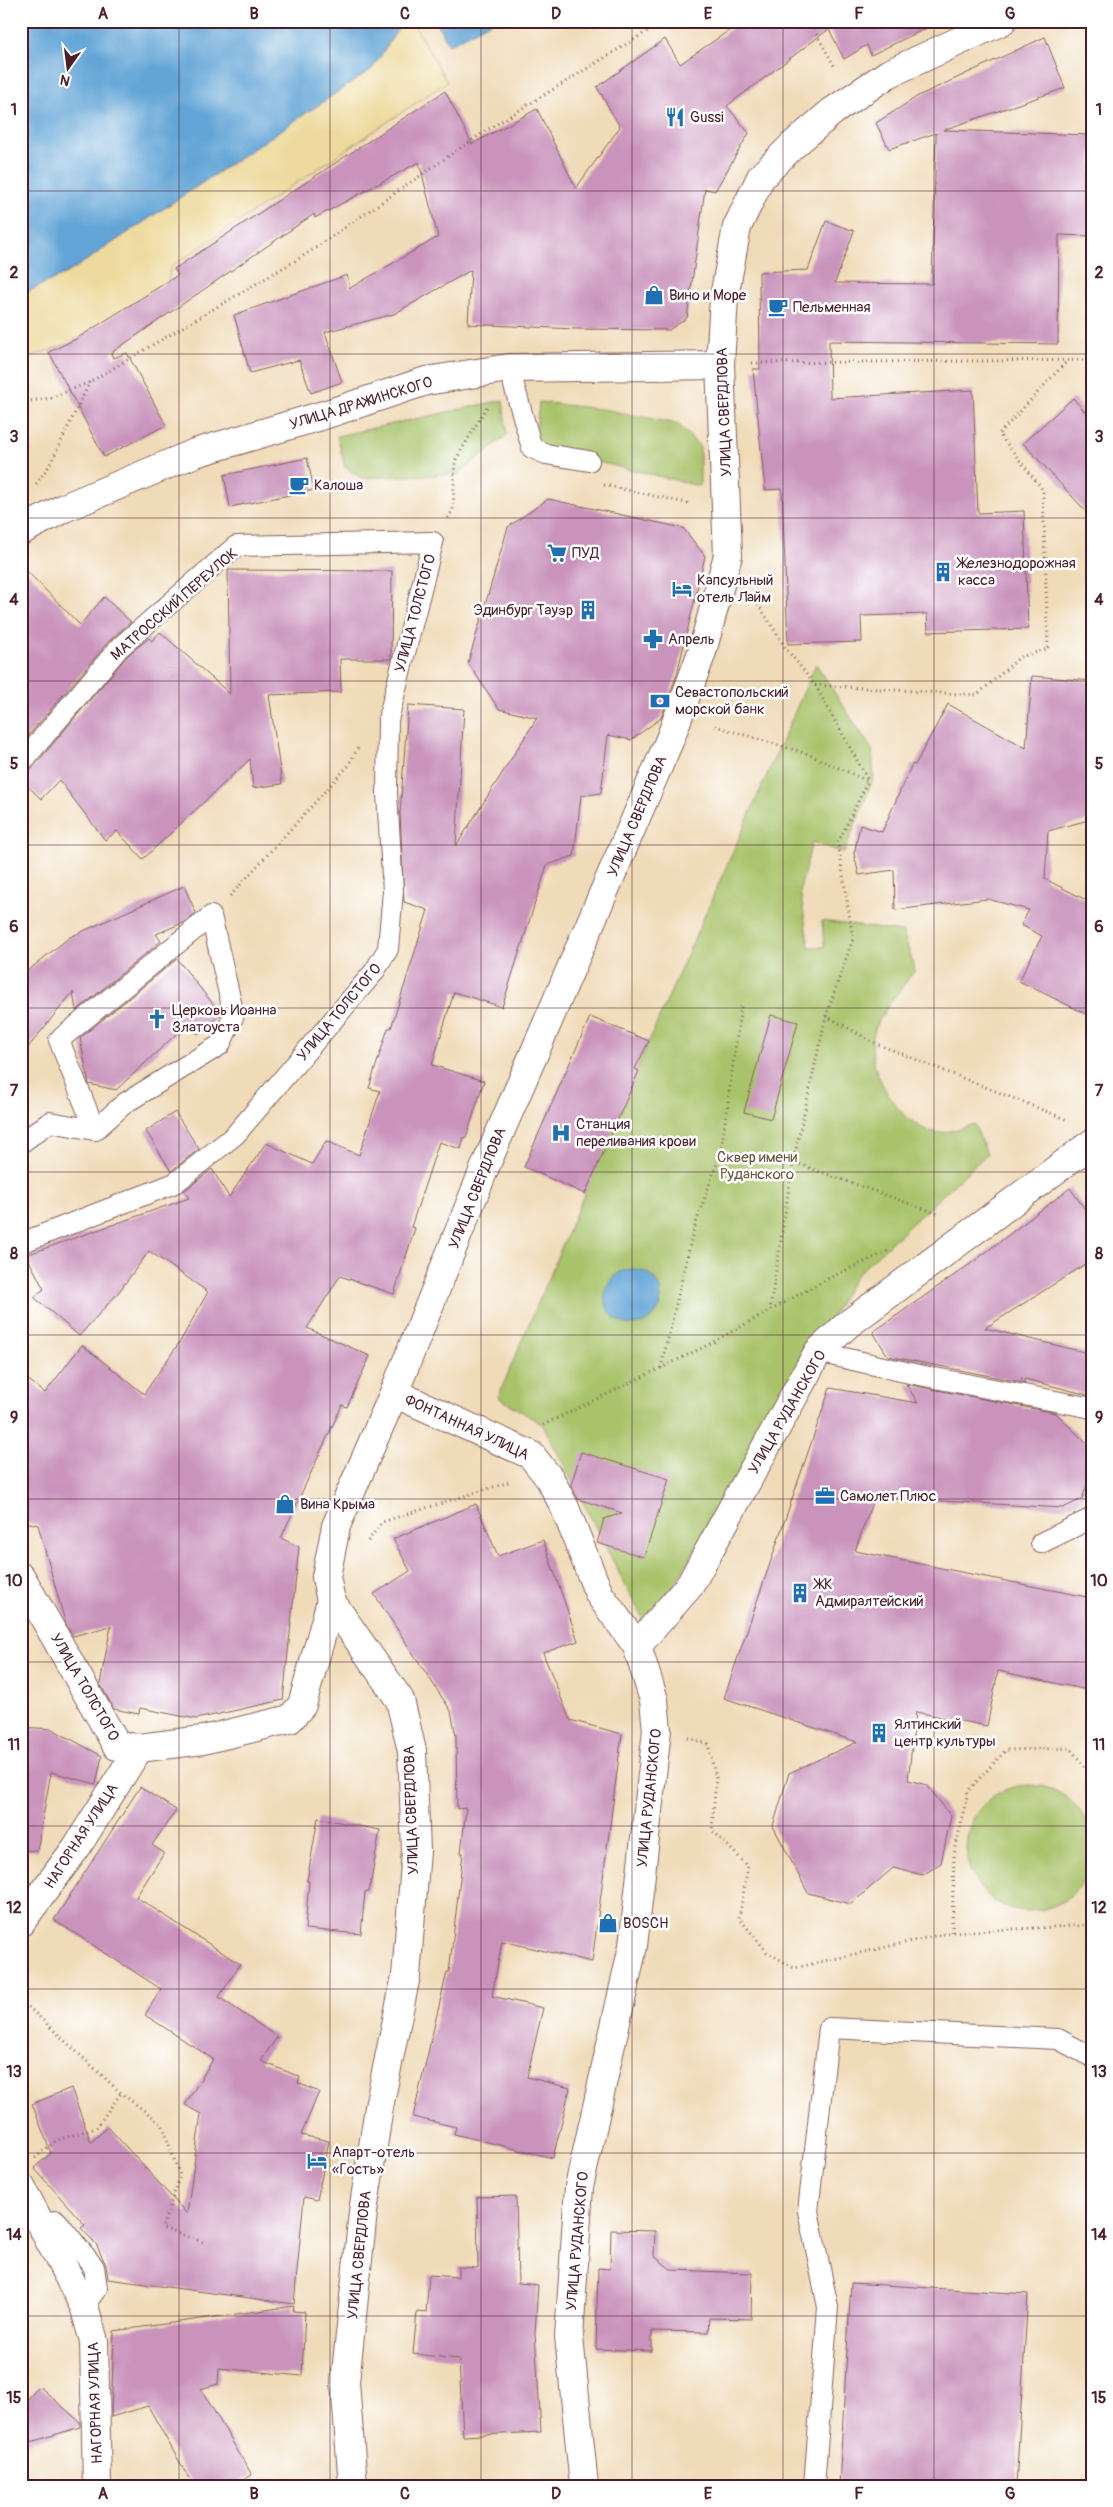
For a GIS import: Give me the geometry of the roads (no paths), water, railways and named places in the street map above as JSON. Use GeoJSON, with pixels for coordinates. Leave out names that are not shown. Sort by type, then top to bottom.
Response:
{"type":"FeatureCollection","features":[{"type":"Feature","properties":{"kind":"main road","name":"УЛИЦА СВЕРДЛОВА"},"geometry":{"type":"LineString","coordinates":[[353,2486],[345,2382],[363,2212],[379,2107],[406,1976],[416,1852],[412,1751],[400,1700],[331,1601],[326,1577],[336,1526],[394,1393],[485,1167],[670,739],[702,652],[728,555],[720,365],[724,297],[737,227],[761,177],[792,146],[832,111],[880,80],[1002,21]]}},
{"type":"Feature","properties":{"kind":"main road","name":"УЛИЦА ДРАЖИНСКОГО"},"geometry":{"type":"LineString","coordinates":[[21,531],[64,508],[195,453],[324,415],[426,381],[509,368],[720,365]]}},
{"type":"Feature","properties":{"kind":"main road","name":"УЛИЦА РУДАНСКОГО"},"geometry":{"type":"LineString","coordinates":[[584,2486],[569,2337],[579,2187],[634,1946],[657,1730],[654,1700],[637,1646],[690,1584],[818,1352],[847,1325],[1084,1133]]}},
{"type":"Feature","properties":{"kind":"main road","name":"ФОНТАННАЯ УЛИЦА"},"geometry":{"type":"LineString","coordinates":[[394,1393],[530,1455],[550,1479],[565,1508],[599,1594],[637,1646]]}},
{"type":"Feature","properties":{"kind":"main road","name":"УЛИЦА ТОЛСТОГО"},"geometry":{"type":"LineString","coordinates":[[21,1577],[118,1746],[139,1748],[203,1740],[290,1718],[302,1705],[331,1601]]}},
{"type":"Feature","properties":{"kind":"main road","name":"НАГОРНАЯ УЛИЦА"},"geometry":{"type":"LineString","coordinates":[[21,1922],[76,1848],[139,1748]]}},
{"type":"Feature","properties":{"kind":"main road","name":"НАГОРНАЯ УЛИЦА"},"geometry":{"type":"LineString","coordinates":[[25,2175],[84,2306],[94,2341],[97,2486]]}},
{"type":"Feature","properties":{"kind":"lane"},"geometry":{"type":"LineString","coordinates":[[509,368],[532,448],[546,454],[588,461]]}},
{"type":"Feature","properties":{"kind":"lane","name":"УЛИЦА ТОЛСТОГО"},"geometry":{"type":"LineString","coordinates":[[21,1244],[175,1183],[235,1135],[374,972],[388,949],[393,891],[387,794],[388,720],[433,542]]}},
{"type":"Feature","properties":{"kind":"lane","name":"МАТРОССКИЙ ПЕРЕУЛОК"},"geometry":{"type":"LineString","coordinates":[[21,763],[119,648],[236,546],[433,542]]}},
{"type":"Feature","properties":{"kind":"lane"},"geometry":{"type":"LineString","coordinates":[[211,916],[234,1015],[220,1045],[125,1103],[96,1130],[59,1040],[211,916]]}},
{"type":"Feature","properties":{"kind":"lane"},"geometry":{"type":"LineString","coordinates":[[21,1143],[50,1122],[96,1130]]}},
{"type":"Feature","properties":{"kind":"lane"},"geometry":{"type":"LineString","coordinates":[[818,1352],[914,1374],[1092,1408]]}},
{"type":"Feature","properties":{"kind":"lane"},"geometry":{"type":"LineString","coordinates":[[1041,1543],[1092,1518]]}},
{"type":"Feature","properties":{"kind":"lane"},"geometry":{"type":"LineString","coordinates":[[814,2486],[828,2307],[808,2211],[829,2028],[1058,2039],[1092,2057]]}},
{"type":"Feature","properties":{"kind":"lane"},"geometry":{"type":"LineString","coordinates":[[57,2221],[94,2267],[97,2288],[84,2306]]}},
{"type":"Feature","properties":{"kind":"water"},"geometry":{"type":"Polygon","coordinates":[[[21,21],[403,21],[372,69],[72,270],[21,295],[21,21]]]}},
{"type":"Feature","properties":{"kind":"water"},"geometry":{"type":"Polygon","coordinates":[[[435,21],[493,21],[449,45],[435,21]]]}},
{"type":"Feature","properties":{"kind":"water"},"geometry":{"type":"Polygon","coordinates":[[[633,1269],[644,1271],[653,1277],[659,1286],[661,1297],[659,1308],[653,1317],[644,1323],[633,1325],[622,1323],[613,1317],[607,1308],[605,1297],[607,1286],[613,1277],[622,1271],[633,1269]]]}},
{"type":"Feature","properties":{"kind":"place","name":"Gussi"},"geometry":{"type":"Point","coordinates":[675,117]}},
{"type":"Feature","properties":{"kind":"place","name":"Вино и Море"},"geometry":{"type":"Point","coordinates":[654,295]}},
{"type":"Feature","properties":{"kind":"place","name":"Пельменная"},"geometry":{"type":"Point","coordinates":[778,307]}},
{"type":"Feature","properties":{"kind":"place","name":"Калоша"},"geometry":{"type":"Point","coordinates":[299,485]}},
{"type":"Feature","properties":{"kind":"place","name":"ПУД"},"geometry":{"type":"Point","coordinates":[557,553]}},
{"type":"Feature","properties":{"kind":"place","name":"Железнодорожная касса"},"geometry":{"type":"Point","coordinates":[943,572]}},
{"type":"Feature","properties":{"kind":"place","name":"Капсульный отель Лайм"},"geometry":{"type":"Point","coordinates":[682,589]}},
{"type":"Feature","properties":{"kind":"place","name":"Эдинбург Тауэр"},"geometry":{"type":"Point","coordinates":[588,610]}},
{"type":"Feature","properties":{"kind":"place","name":"Апрель"},"geometry":{"type":"Point","coordinates":[653,639]}},
{"type":"Feature","properties":{"kind":"place","name":"Севастопольский морской банк"},"geometry":{"type":"Point","coordinates":[660,701]}},
{"type":"Feature","properties":{"kind":"place","name":"Церковь Иоанна Златоуста"},"geometry":{"type":"Point","coordinates":[157,1019]}},
{"type":"Feature","properties":{"kind":"place","name":"Станция переливания крови"},"geometry":{"type":"Point","coordinates":[561,1133]}},
{"type":"Feature","properties":{"kind":"place","name":"Самолет Плюс"},"geometry":{"type":"Point","coordinates":[825,1496]}},
{"type":"Feature","properties":{"kind":"place","name":"Вина Крыма"},"geometry":{"type":"Point","coordinates":[285,1504]}},
{"type":"Feature","properties":{"kind":"place","name":"ЖК Адмиралтейский"},"geometry":{"type":"Point","coordinates":[800,1593]}},
{"type":"Feature","properties":{"kind":"place","name":"Ялтинский центр культуры"},"geometry":{"type":"Point","coordinates":[879,1733]}},
{"type":"Feature","properties":{"kind":"place","name":"BOSCH"},"geometry":{"type":"Point","coordinates":[608,1923]}},
{"type":"Feature","properties":{"kind":"place","name":"Апарт-отель «Гость»"},"geometry":{"type":"Point","coordinates":[317,2161]}},
{"type":"Feature","properties":{"kind":"park label","name":"Сквер имени Руданского"},"geometry":{"type":"Point","coordinates":[757,1166]}}]}
